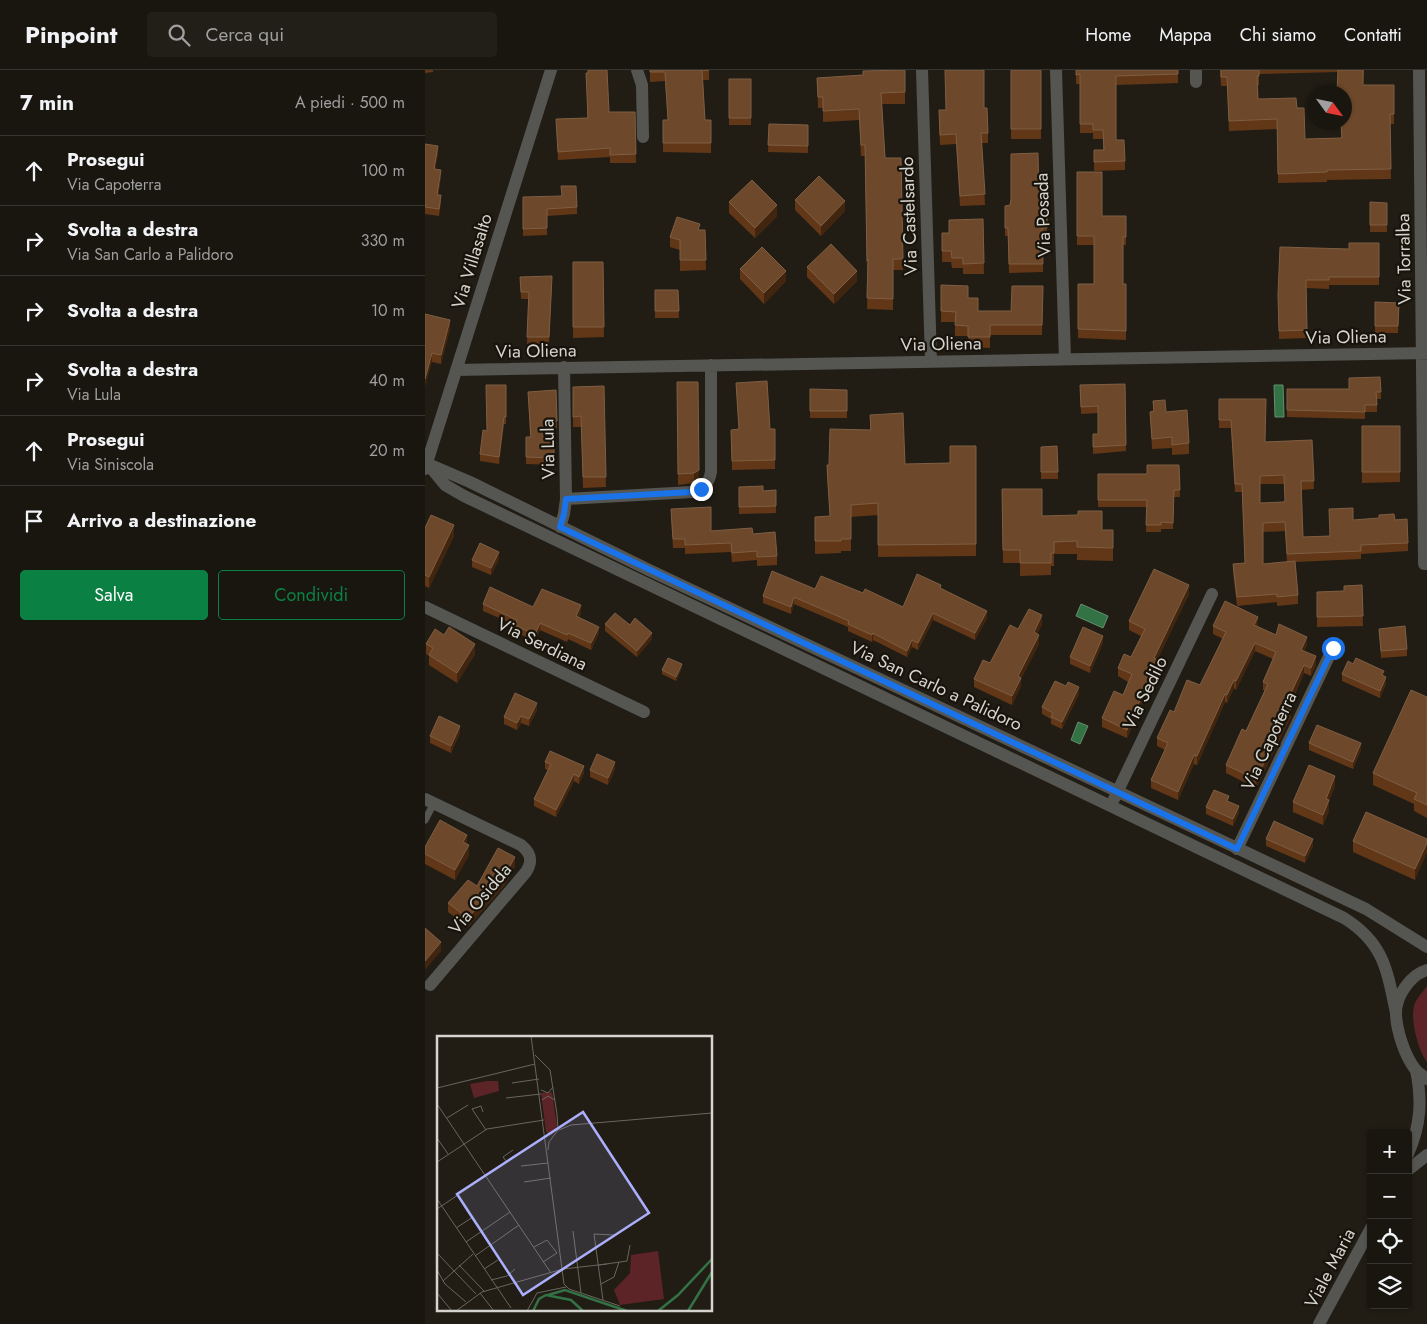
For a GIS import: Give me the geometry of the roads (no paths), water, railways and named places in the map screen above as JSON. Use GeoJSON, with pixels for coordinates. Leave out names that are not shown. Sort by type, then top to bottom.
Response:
{"type":"FeatureCollection","features":[{"type":"Feature","properties":{"kind":"street","name":"Via Villasalto"},"geometry":{"type":"LineString","coordinates":[[426,465],[551,70]]}},
{"type":"Feature","properties":{"kind":"street"},"geometry":{"type":"LineString","coordinates":[[637,70],[642,85],[643,136]]}},
{"type":"Feature","properties":{"kind":"street","name":"Via Castelsardo"},"geometry":{"type":"LineString","coordinates":[[922,70],[931,361]]}},
{"type":"Feature","properties":{"kind":"street","name":"Via Posada"},"geometry":{"type":"LineString","coordinates":[[1056,70],[1065,359]]}},
{"type":"Feature","properties":{"kind":"street","name":"Via Torralba"},"geometry":{"type":"LineString","coordinates":[[1419,70],[1425,353],[1424,564],[1427,564]]}},
{"type":"Feature","properties":{"kind":"street","name":"Via Oliena"},"geometry":{"type":"LineString","coordinates":[[456,370],[1425,353]]}},
{"type":"Feature","properties":{"kind":"street","name":"Via Lula"},"geometry":{"type":"LineString","coordinates":[[563,367],[566,499],[696,492],[701,489],[711,472],[711,365]]}},
{"type":"Feature","properties":{"kind":"street","name":"Via San Carlo a Palidoro"},"geometry":{"type":"LineString","coordinates":[[426,465],[470,482],[560,527],[1366,909],[1427,947]]}},
{"type":"Feature","properties":{"kind":"street","name":"Via San Carlo a Palidoro"},"geometry":{"type":"LineString","coordinates":[[426,465],[445,485],[464,496],[1344,918],[1366,934],[1377,950],[1385,967],[1402,1040],[1416,1070],[1427,1079]]}},
{"type":"Feature","properties":{"kind":"street"},"geometry":{"type":"LineString","coordinates":[[560,527],[566,499]]}},
{"type":"Feature","properties":{"kind":"street","name":"Via Sedilo"},"geometry":{"type":"LineString","coordinates":[[1111,807],[1212,594]]}},
{"type":"Feature","properties":{"kind":"street","name":"Via Serdiana"},"geometry":{"type":"LineString","coordinates":[[425,607],[644,712]]}},
{"type":"Feature","properties":{"kind":"street","name":"Via Capoterra"},"geometry":{"type":"LineString","coordinates":[[1237,849],[1333,648]]}},
{"type":"Feature","properties":{"kind":"street","name":"Via Osidda"},"geometry":{"type":"LineString","coordinates":[[429,801],[521,845],[528,852],[531,859],[526,872],[430,985]]}},
{"type":"Feature","properties":{"kind":"street"},"geometry":{"type":"LineString","coordinates":[[1395,1014],[1399,1000],[1407,986],[1417,974],[1427,970]]}},
{"type":"Feature","properties":{"kind":"street"},"geometry":{"type":"LineString","coordinates":[[1412,1143],[1420,1112],[1420,1093],[1416,1070]]}},
{"type":"Feature","properties":{"kind":"street"},"geometry":{"type":"LineString","coordinates":[[1412,1167],[1427,1155]]}},
{"type":"Feature","properties":{"kind":"street","name":"Viale Maria"},"geometry":{"type":"LineString","coordinates":[[1319,1324],[1367,1235]]}},
{"type":"Feature","properties":{"kind":"lane"},"geometry":{"type":"LineString","coordinates":[[425,820],[429,801]]}}]}
